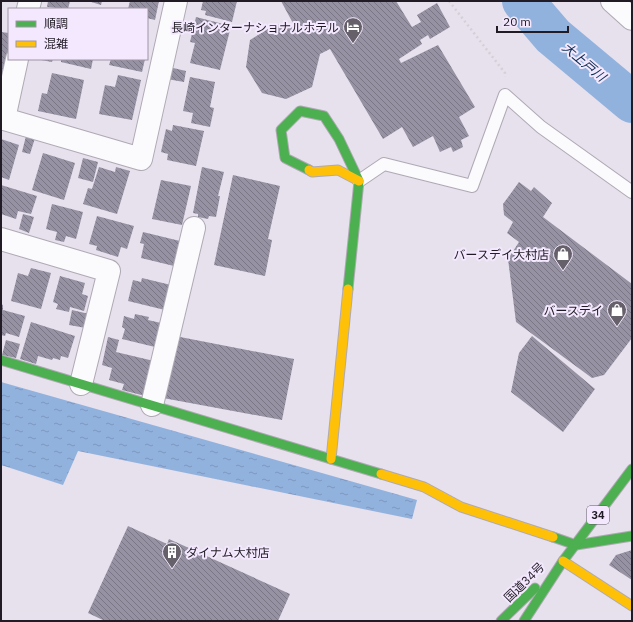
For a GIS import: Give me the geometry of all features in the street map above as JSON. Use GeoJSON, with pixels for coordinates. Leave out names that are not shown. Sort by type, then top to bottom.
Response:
{"type":"FeatureCollection","features":[{"type":"Feature","properties":{"kind":"main road"},"geometry":{"type":"LineString","coordinates":[[331,459],[359,181],[339,139],[324,116],[300,111],[281,130],[285,158],[312,172],[338,170],[359,181]]}},
{"type":"Feature","properties":{"kind":"main road"},"geometry":{"type":"LineString","coordinates":[[1,360],[424,487],[461,507],[576,544],[632,536]]}},
{"type":"Feature","properties":{"kind":"main road","name":"国道34号"},"geometry":{"type":"LineString","coordinates":[[524,621],[563,561],[632,469]]}},
{"type":"Feature","properties":{"kind":"main road"},"geometry":{"type":"LineString","coordinates":[[563,561],[632,606]]}},
{"type":"Feature","properties":{"kind":"main road","name":"国道34号"},"geometry":{"type":"LineString","coordinates":[[501,621],[563,561]]}},
{"type":"Feature","properties":{"kind":"street"},"geometry":{"type":"LineString","coordinates":[[17,60],[2,118],[141,159],[176,1]]}},
{"type":"Feature","properties":{"kind":"street"},"geometry":{"type":"LineString","coordinates":[[612,1],[632,19]]}},
{"type":"Feature","properties":{"kind":"street"},"geometry":{"type":"LineString","coordinates":[[152,405],[194,228]]}},
{"type":"Feature","properties":{"kind":"street"},"geometry":{"type":"LineString","coordinates":[[1,239],[109,271],[81,384]]}},
{"type":"Feature","properties":{"kind":"lane"},"geometry":{"type":"LineString","coordinates":[[359,181],[384,164],[472,186],[505,95],[541,127],[632,192]]}},
{"type":"Feature","properties":{"kind":"path"},"geometry":{"type":"LineString","coordinates":[[449,1],[505,73],[505,95]]}},
{"type":"Feature","properties":{"kind":"water"},"geometry":{"type":"Polygon","coordinates":[[[1,382],[417,500],[412,519],[78,451],[63,485],[1,465],[1,382]]]}},
{"type":"Feature","properties":{"kind":"building"},"geometry":{"type":"Polygon","coordinates":[[[48,1],[70,1],[68,8],[47,7],[48,1]]]}},
{"type":"Feature","properties":{"kind":"building"},"geometry":{"type":"Polygon","coordinates":[[[88,1],[102,1],[101,5],[88,1]]]}},
{"type":"Feature","properties":{"kind":"building"},"geometry":{"type":"Polygon","coordinates":[[[130,1],[159,1],[155,20],[148,18],[148,8],[128,8],[130,1]]]}},
{"type":"Feature","properties":{"kind":"building"},"geometry":{"type":"Polygon","coordinates":[[[203,1],[237,1],[232,22],[205,15],[206,11],[201,10],[203,1]]]}},
{"type":"Feature","properties":{"kind":"building"},"geometry":{"type":"Polygon","coordinates":[[[281,1],[396,1],[412,27],[421,22],[417,15],[437,3],[450,27],[430,39],[428,35],[420,40],[422,44],[399,59],[401,63],[438,45],[475,107],[459,117],[469,136],[461,140],[463,147],[453,152],[451,147],[440,152],[433,136],[413,147],[402,127],[383,139],[330,49],[320,54],[312,87],[286,99],[262,93],[246,67],[250,40],[276,24],[295,27],[281,1]]]}},
{"type":"Feature","properties":{"kind":"building"},"geometry":{"type":"Polygon","coordinates":[[[196,17],[231,26],[220,70],[190,63],[195,43],[190,42],[196,17]]]}},
{"type":"Feature","properties":{"kind":"building"},"geometry":{"type":"Polygon","coordinates":[[[1,32],[8,33],[9,60],[6,78],[1,77],[1,32]]]}},
{"type":"Feature","properties":{"kind":"building"},"geometry":{"type":"Polygon","coordinates":[[[41,60],[53,60],[52,62],[41,60]]]}},
{"type":"Feature","properties":{"kind":"building"},"geometry":{"type":"Polygon","coordinates":[[[61,60],[93,60],[91,69],[61,62],[61,60]]]}},
{"type":"Feature","properties":{"kind":"building"},"geometry":{"type":"Polygon","coordinates":[[[111,60],[145,60],[142,72],[109,65],[111,60]]]}},
{"type":"Feature","properties":{"kind":"building"},"geometry":{"type":"Polygon","coordinates":[[[169,67],[186,71],[184,82],[167,79],[169,67]]]}},
{"type":"Feature","properties":{"kind":"building"},"geometry":{"type":"Polygon","coordinates":[[[52,73],[84,80],[76,119],[38,111],[42,93],[47,94],[52,73]]]}},
{"type":"Feature","properties":{"kind":"building"},"geometry":{"type":"Polygon","coordinates":[[[118,75],[141,80],[132,120],[99,114],[105,85],[115,87],[118,75]]]}},
{"type":"Feature","properties":{"kind":"building"},"geometry":{"type":"Polygon","coordinates":[[[190,77],[215,82],[210,107],[214,108],[210,127],[191,123],[193,113],[183,111],[190,77]]]}},
{"type":"Feature","properties":{"kind":"building"},"geometry":{"type":"Polygon","coordinates":[[[173,125],[204,131],[196,166],[167,160],[168,154],[161,152],[166,129],[172,131],[173,125]]]}},
{"type":"Feature","properties":{"kind":"building"},"geometry":{"type":"Polygon","coordinates":[[[26,136],[35,138],[30,154],[22,152],[26,136]]]}},
{"type":"Feature","properties":{"kind":"building"},"geometry":{"type":"Polygon","coordinates":[[[1,139],[19,145],[9,180],[1,177],[1,139]]]}},
{"type":"Feature","properties":{"kind":"building"},"geometry":{"type":"Polygon","coordinates":[[[43,153],[75,163],[64,200],[32,190],[43,153]]]}},
{"type":"Feature","properties":{"kind":"building"},"geometry":{"type":"Polygon","coordinates":[[[83,158],[98,162],[93,182],[78,178],[83,158]]]}},
{"type":"Feature","properties":{"kind":"building"},"geometry":{"type":"Polygon","coordinates":[[[99,167],[115,172],[116,167],[130,171],[117,214],[83,204],[88,188],[92,189],[99,167]]]}},
{"type":"Feature","properties":{"kind":"building"},"geometry":{"type":"Polygon","coordinates":[[[202,167],[224,172],[218,196],[220,196],[216,217],[209,216],[208,219],[198,217],[198,214],[193,213],[202,167]]]}},
{"type":"Feature","properties":{"kind":"building"},"geometry":{"type":"Polygon","coordinates":[[[233,175],[280,186],[268,239],[272,240],[265,276],[214,265],[233,175]]]}},
{"type":"Feature","properties":{"kind":"building"},"geometry":{"type":"Polygon","coordinates":[[[161,180],[191,186],[182,225],[152,219],[161,180]]]}},
{"type":"Feature","properties":{"kind":"building","name":"バースデイ大村店"},"geometry":{"type":"Polygon","coordinates":[[[519,182],[531,191],[534,187],[552,203],[543,217],[632,284],[632,338],[604,375],[592,378],[516,322],[508,259],[519,242],[507,233],[513,222],[504,215],[503,204],[519,182]]]}},
{"type":"Feature","properties":{"kind":"building"},"geometry":{"type":"Polygon","coordinates":[[[1,185],[37,196],[31,214],[18,211],[16,219],[1,214],[1,185]]]}},
{"type":"Feature","properties":{"kind":"building"},"geometry":{"type":"Polygon","coordinates":[[[52,204],[83,212],[76,239],[66,236],[64,242],[55,240],[57,232],[46,229],[52,204]]]}},
{"type":"Feature","properties":{"kind":"building"},"geometry":{"type":"Polygon","coordinates":[[[23,214],[34,217],[29,233],[19,229],[23,214]]]}},
{"type":"Feature","properties":{"kind":"building"},"geometry":{"type":"Polygon","coordinates":[[[97,216],[134,226],[127,249],[121,247],[118,257],[96,250],[97,246],[89,244],[97,216]]]}},
{"type":"Feature","properties":{"kind":"building"},"geometry":{"type":"Polygon","coordinates":[[[143,232],[180,241],[174,266],[141,258],[144,244],[140,243],[143,232]]]}},
{"type":"Feature","properties":{"kind":"building"},"geometry":{"type":"Polygon","coordinates":[[[31,268],[51,273],[41,309],[11,301],[18,273],[28,276],[31,268]]]}},
{"type":"Feature","properties":{"kind":"building"},"geometry":{"type":"Polygon","coordinates":[[[60,276],[85,283],[82,294],[88,296],[84,311],[70,307],[69,312],[56,309],[58,304],[53,302],[60,276]]]}},
{"type":"Feature","properties":{"kind":"building"},"geometry":{"type":"Polygon","coordinates":[[[142,278],[171,285],[165,310],[128,301],[133,280],[141,282],[142,278]]]}},
{"type":"Feature","properties":{"kind":"building"},"geometry":{"type":"Polygon","coordinates":[[[1,304],[3,305],[3,310],[25,316],[19,337],[6,333],[5,336],[1,335],[1,304]]]}},
{"type":"Feature","properties":{"kind":"building"},"geometry":{"type":"Polygon","coordinates":[[[72,310],[89,314],[86,328],[69,325],[72,310]]]}},
{"type":"Feature","properties":{"kind":"building"},"geometry":{"type":"Polygon","coordinates":[[[135,314],[149,317],[148,320],[161,323],[155,347],[122,339],[125,329],[122,327],[124,316],[134,319],[135,314]]]}},
{"type":"Feature","properties":{"kind":"building"},"geometry":{"type":"Polygon","coordinates":[[[31,322],[75,336],[68,358],[61,356],[60,360],[53,358],[52,360],[38,356],[36,364],[20,359],[31,322]]]}},
{"type":"Feature","properties":{"kind":"building"},"geometry":{"type":"Polygon","coordinates":[[[175,336],[294,359],[282,420],[163,398],[175,336]]]}},
{"type":"Feature","properties":{"kind":"building"},"geometry":{"type":"Polygon","coordinates":[[[532,336],[595,389],[563,432],[511,392],[519,353],[532,336]]]}},
{"type":"Feature","properties":{"kind":"building"},"geometry":{"type":"Polygon","coordinates":[[[108,337],[119,340],[116,352],[154,361],[145,396],[122,390],[124,384],[109,380],[112,368],[102,365],[108,337]]]}},
{"type":"Feature","properties":{"kind":"building"},"geometry":{"type":"Polygon","coordinates":[[[6,340],[20,344],[16,358],[2,355],[6,340]]]}},
{"type":"Feature","properties":{"kind":"building","name":"ダイナム大村店"},"geometry":{"type":"Polygon","coordinates":[[[128,526],[167,544],[169,539],[290,594],[278,621],[105,621],[88,613],[128,526]]]}},
{"type":"Feature","properties":{"kind":"building"},"geometry":{"type":"Polygon","coordinates":[[[632,550],[632,580],[609,565],[616,555],[632,550]]]}},
{"type":"Feature","properties":{"kind":"waterway","name":"大上戸川"},"geometry":{"type":"LineString","coordinates":[[523,1],[553,36],[632,102]]}},
{"type":"Feature","properties":{"kind":"traffic: fast"},"geometry":{"type":"LineString","coordinates":[[309,170],[285,158],[281,130],[300,111],[324,116],[339,139],[359,181],[348,289]]}},
{"type":"Feature","properties":{"kind":"traffic: fast"},"geometry":{"type":"LineString","coordinates":[[1,360],[381,474]]}},
{"type":"Feature","properties":{"kind":"traffic: fast"},"geometry":{"type":"LineString","coordinates":[[524,621],[563,561],[632,469]]}},
{"type":"Feature","properties":{"kind":"traffic: fast"},"geometry":{"type":"LineString","coordinates":[[553,537],[576,545],[632,536]]}},
{"type":"Feature","properties":{"kind":"traffic: fast"},"geometry":{"type":"LineString","coordinates":[[501,621],[535,588]]}},
{"type":"Feature","properties":{"kind":"traffic: slow"},"geometry":{"type":"LineString","coordinates":[[309,170],[312,172],[338,170],[359,181]]}},
{"type":"Feature","properties":{"kind":"traffic: slow"},"geometry":{"type":"LineString","coordinates":[[331,459],[348,289]]}},
{"type":"Feature","properties":{"kind":"traffic: slow"},"geometry":{"type":"LineString","coordinates":[[381,474],[424,487],[461,507],[553,537]]}},
{"type":"Feature","properties":{"kind":"traffic: slow"},"geometry":{"type":"LineString","coordinates":[[563,561],[632,606]]}},
{"type":"Feature","properties":{"kind":"place","name":"長崎インターナショナルホテル"},"geometry":{"type":"Point","coordinates":[353,44]}},
{"type":"Feature","properties":{"kind":"place","name":"バースデイ大村店"},"geometry":{"type":"Point","coordinates":[563,271]}},
{"type":"Feature","properties":{"kind":"place","name":"バースデイ"},"geometry":{"type":"Point","coordinates":[617,327]}},
{"type":"Feature","properties":{"kind":"place","name":"ダイナム大村店"},"geometry":{"type":"Point","coordinates":[172,569]}}]}
